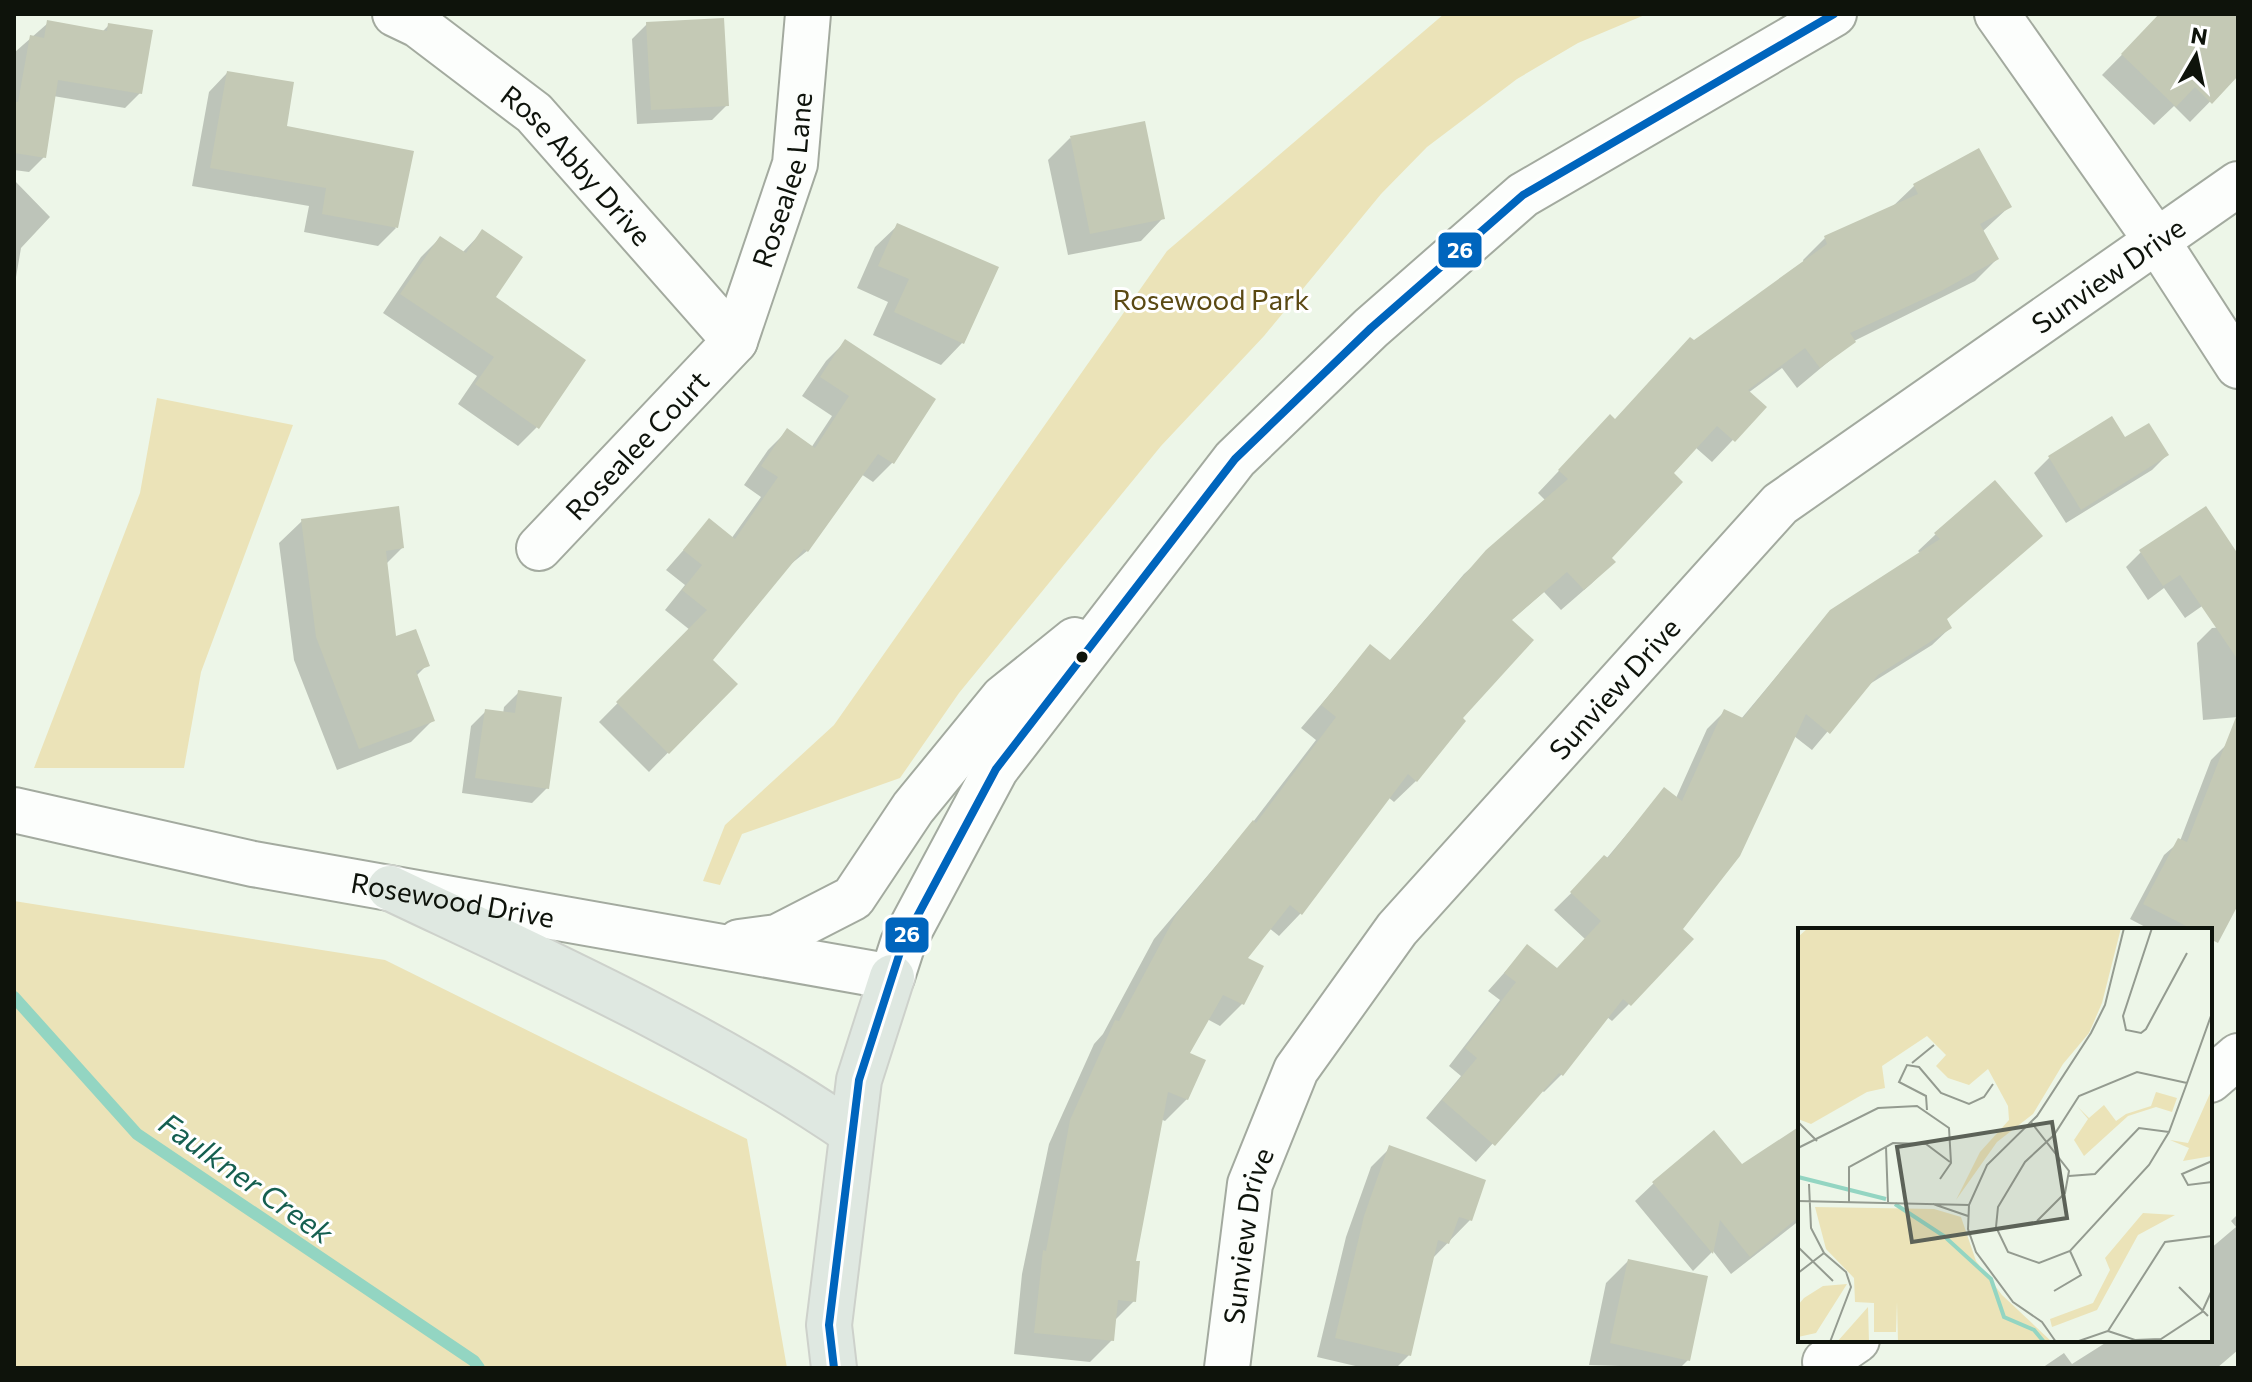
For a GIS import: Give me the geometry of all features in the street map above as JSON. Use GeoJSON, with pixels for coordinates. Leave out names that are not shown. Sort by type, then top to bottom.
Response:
{"type":"FeatureCollection","features":[{"type":"Feature","properties":{"kind":"main road"},"geometry":{"type":"LineString","coordinates":[[390,888],[640,1006],[794,1094],[852,1133]]}},
{"type":"Feature","properties":{"kind":"main road"},"geometry":{"type":"LineString","coordinates":[[834,1368],[829,1325],[859,1080],[892,977]]}},
{"type":"Feature","properties":{"kind":"street","name":"Rose Abby Drive"},"geometry":{"type":"LineString","coordinates":[[395,14],[418,25],[534,113],[735,341]]}},
{"type":"Feature","properties":{"kind":"street","name":"Rosealee Lane"},"geometry":{"type":"LineString","coordinates":[[735,341],[795,164],[808,14]]}},
{"type":"Feature","properties":{"kind":"street"},"geometry":{"type":"LineString","coordinates":[[892,977],[903,943],[996,769],[1235,459],[1371,328],[1523,195],[1834,14]]}},
{"type":"Feature","properties":{"kind":"street"},"geometry":{"type":"LineString","coordinates":[[1997,14],[2156,241],[2238,366]]}},
{"type":"Feature","properties":{"kind":"street","name":"Sunview Drive"},"geometry":{"type":"LineString","coordinates":[[1227,1368],[1250,1184],[1296,1070],[1397,929],[1780,504],[2238,184]]}},
{"type":"Feature","properties":{"kind":"street","name":"Rosealee Court"},"geometry":{"type":"LineString","coordinates":[[539,548],[735,341]]}},
{"type":"Feature","properties":{"kind":"street"},"geometry":{"type":"LineString","coordinates":[[712,945],[777,937],[853,898],[913,808],[1003,698],[1130,596]]}},
{"type":"Feature","properties":{"kind":"street","name":"Rosewood Drive"},"geometry":{"type":"LineString","coordinates":[[14,810],[253,864],[892,977]]}},
{"type":"Feature","properties":{"kind":"street"},"geometry":{"type":"LineString","coordinates":[[2212,1078],[2238,1056]]}},
{"type":"Feature","properties":{"kind":"green space","name":"Rosewood Park"},"geometry":{"type":"Polygon","coordinates":[[[1444,14],[1647,14],[1578,43],[1517,79],[1427,147],[1381,194],[1264,336],[1161,446],[959,693],[900,778],[742,834],[720,885],[703,881],[725,825],[834,725],[1167,251],[1444,14]]]}},
{"type":"Feature","properties":{"kind":"green space"},"geometry":{"type":"Polygon","coordinates":[[[157,398],[293,425],[201,672],[184,768],[34,768],[140,493],[157,398]]]}},
{"type":"Feature","properties":{"kind":"green space"},"geometry":{"type":"Polygon","coordinates":[[[14,901],[385,960],[747,1139],[787,1368],[14,1368],[14,901]]]}},
{"type":"Feature","properties":{"kind":"building"},"geometry":{"type":"Polygon","coordinates":[[[2159,14],[2238,14],[2238,76],[2212,104],[2195,87],[2176,107],[2121,54],[2159,14]]]}},
{"type":"Feature","properties":{"kind":"building"},"geometry":{"type":"Polygon","coordinates":[[[724,18],[729,106],[651,110],[646,22],[724,18]]]}},
{"type":"Feature","properties":{"kind":"building"},"geometry":{"type":"Polygon","coordinates":[[[47,20],[107,31],[108,23],[153,30],[142,94],[58,80],[46,158],[14,153],[14,102],[18,102],[30,35],[44,38],[47,20]]]}},
{"type":"Feature","properties":{"kind":"building"},"geometry":{"type":"Polygon","coordinates":[[[227,71],[294,82],[287,126],[414,151],[398,228],[322,214],[326,188],[210,168],[227,71]]]}},
{"type":"Feature","properties":{"kind":"building"},"geometry":{"type":"Polygon","coordinates":[[[1145,121],[1165,219],[1090,234],[1070,136],[1145,121]]]}},
{"type":"Feature","properties":{"kind":"building"},"geometry":{"type":"Polygon","coordinates":[[[1979,148],[2012,207],[1980,224],[1999,259],[1941,291],[1850,333],[1856,342],[1820,368],[1805,348],[1748,390],[1767,407],[1735,442],[1717,426],[1674,473],[1683,482],[1612,558],[1616,562],[1584,590],[1567,572],[1512,620],[1534,640],[1463,718],[1466,721],[1417,782],[1408,774],[1302,915],[1290,905],[1248,958],[1264,966],[1244,1005],[1223,995],[1190,1053],[1206,1060],[1188,1100],[1168,1092],[1136,1261],[1140,1261],[1136,1302],[1118,1300],[1114,1341],[1034,1333],[1043,1250],[1046,1251],[1070,1120],[1115,1020],[1119,1021],[1176,915],[1253,820],[1256,823],[1336,717],[1321,705],[1370,644],[1390,660],[1486,550],[1568,479],[1558,470],[1610,414],[1615,419],[1690,337],[1694,340],[1827,244],[1824,236],[1918,194],[1913,184],[1979,148]]]}},
{"type":"Feature","properties":{"kind":"building"},"geometry":{"type":"Polygon","coordinates":[[[897,223],[999,267],[964,344],[894,312],[909,279],[878,266],[897,223]]]}},
{"type":"Feature","properties":{"kind":"building"},"geometry":{"type":"Polygon","coordinates":[[[482,229],[523,257],[496,297],[586,360],[539,429],[475,384],[494,357],[400,294],[440,236],[466,253],[482,229]]]}},
{"type":"Feature","properties":{"kind":"building"},"geometry":{"type":"Polygon","coordinates":[[[845,339],[936,399],[894,464],[878,454],[808,552],[804,549],[713,660],[738,684],[669,754],[616,702],[707,610],[682,590],[702,565],[683,550],[709,518],[735,539],[778,477],[761,466],[787,428],[815,448],[849,396],[820,377],[845,339]]]}},
{"type":"Feature","properties":{"kind":"building"},"geometry":{"type":"Polygon","coordinates":[[[2112,416],[2125,437],[2149,423],[2169,455],[2081,510],[2048,456],[2112,416]]]}},
{"type":"Feature","properties":{"kind":"building"},"geometry":{"type":"Polygon","coordinates":[[[1995,480],[2043,536],[1947,619],[1952,628],[1878,675],[1830,734],[1806,714],[1740,856],[1683,929],[1694,939],[1631,1006],[1623,999],[1563,1076],[1559,1073],[1495,1146],[1442,1100],[1477,1058],[1465,1048],[1516,982],[1504,973],[1527,944],[1557,968],[1601,921],[1570,892],[1604,855],[1608,858],[1664,787],[1682,801],[1724,709],[1743,718],[1830,610],[1940,539],[1934,533],[1995,480]]]}},
{"type":"Feature","properties":{"kind":"building"},"geometry":{"type":"Polygon","coordinates":[[[399,506],[404,548],[386,551],[396,636],[416,629],[430,666],[416,671],[435,721],[359,749],[316,637],[301,519],[399,506]]]}},
{"type":"Feature","properties":{"kind":"building"},"geometry":{"type":"Polygon","coordinates":[[[2206,506],[2238,554],[2238,660],[2180,575],[2163,586],[2139,550],[2206,506]]]}},
{"type":"Feature","properties":{"kind":"building"},"geometry":{"type":"Polygon","coordinates":[[[518,690],[562,697],[549,789],[475,778],[485,709],[515,713],[518,690]]]}},
{"type":"Feature","properties":{"kind":"building"},"geometry":{"type":"Polygon","coordinates":[[[2236,717],[2238,905],[2218,943],[2212,940],[2212,928],[2190,928],[2143,904],[2178,838],[2187,842],[2236,717]]]}},
{"type":"Feature","properties":{"kind":"building"},"geometry":{"type":"Polygon","coordinates":[[[1798,1127],[1798,1218],[1750,1257],[1720,1220],[1713,1254],[1652,1182],[1714,1130],[1742,1164],[1798,1127]]]}},
{"type":"Feature","properties":{"kind":"building"},"geometry":{"type":"Polygon","coordinates":[[[1389,1145],[1486,1180],[1472,1221],[1459,1217],[1449,1244],[1438,1240],[1411,1356],[1335,1338],[1364,1216],[1389,1145]]]}},
{"type":"Feature","properties":{"kind":"building"},"geometry":{"type":"Polygon","coordinates":[[[1628,1259],[1708,1276],[1690,1361],[1610,1343],[1628,1259]]]}},
{"type":"Feature","properties":{"kind":"waterway","name":"Faulkner Creek"},"geometry":{"type":"LineString","coordinates":[[14,997],[137,1134],[474,1361],[479,1368]]}},
{"type":"Feature","properties":{"kind":"transit line","name":"26"},"geometry":{"type":"LineString","coordinates":[[834,1368],[829,1325],[859,1080],[903,943],[996,769],[1235,459],[1371,328],[1523,195],[1834,14]]}}]}
